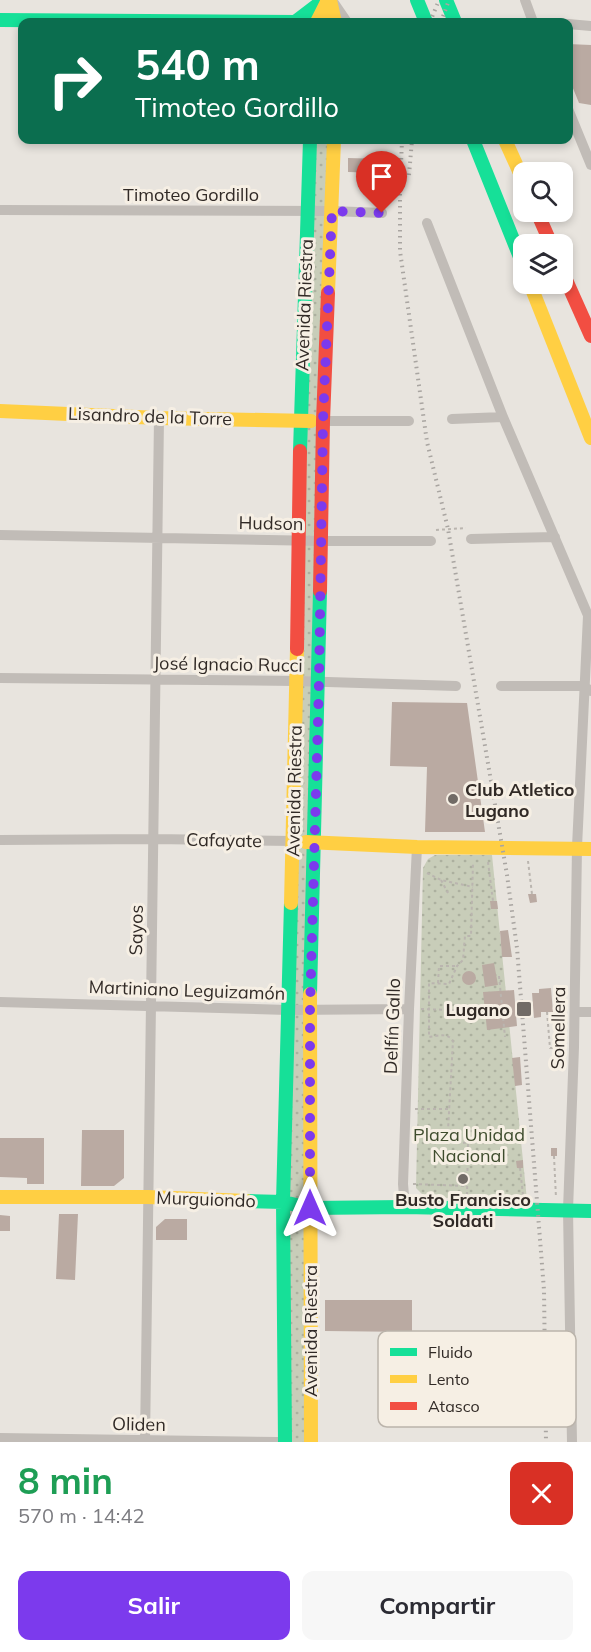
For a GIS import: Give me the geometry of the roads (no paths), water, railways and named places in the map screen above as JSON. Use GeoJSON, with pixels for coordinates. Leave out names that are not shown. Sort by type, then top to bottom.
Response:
{"type":"FeatureCollection","features":[{"type":"Feature","properties":{"kind":"main road"},"geometry":{"type":"LineString","coordinates":[[301,18],[328,0]]}},
{"type":"Feature","properties":{"kind":"main road"},"geometry":{"type":"LineString","coordinates":[[319,18],[328,0]]}},
{"type":"Feature","properties":{"kind":"main road"},"geometry":{"type":"LineString","coordinates":[[328,0],[334,18]]}},
{"type":"Feature","properties":{"kind":"main road"},"geometry":{"type":"LineString","coordinates":[[417,0],[424,18]]}},
{"type":"Feature","properties":{"kind":"main road"},"geometry":{"type":"LineString","coordinates":[[446,0],[453,18]]}},
{"type":"Feature","properties":{"kind":"main road"},"geometry":{"type":"LineString","coordinates":[[0,20],[18,20]]}},
{"type":"Feature","properties":{"kind":"main road","name":"Avenida Riestra"},"geometry":{"type":"LineString","coordinates":[[285,1442],[283,1202],[301,420],[310,144]]}},
{"type":"Feature","properties":{"kind":"main road","name":"Avenida Riestra"},"geometry":{"type":"LineString","coordinates":[[311,1442],[310,1010],[323,421],[334,144]]}},
{"type":"Feature","properties":{"kind":"main road"},"geometry":{"type":"LineString","coordinates":[[475,144],[513,240]]}},
{"type":"Feature","properties":{"kind":"main road"},"geometry":{"type":"LineString","coordinates":[[507,144],[515,162]]}},
{"type":"Feature","properties":{"kind":"main road"},"geometry":{"type":"LineString","coordinates":[[534,294],[591,438]]}},
{"type":"Feature","properties":{"kind":"main road"},"geometry":{"type":"LineString","coordinates":[[572,294],[591,336]]}},
{"type":"Feature","properties":{"kind":"main road","name":"Lisandro de la Torre"},"geometry":{"type":"LineString","coordinates":[[0,411],[159,418],[323,421]]}},
{"type":"Feature","properties":{"kind":"main road","name":"Cafayate"},"geometry":{"type":"LineString","coordinates":[[293,841],[417,847],[577,847],[591,849]]}},
{"type":"Feature","properties":{"kind":"main road","name":"Murguiondo"},"geometry":{"type":"LineString","coordinates":[[0,1197],[148,1197],[283,1202],[310,1208],[405,1207],[591,1211]]}},
{"type":"Feature","properties":{"kind":"street"},"geometry":{"type":"LineString","coordinates":[[328,0],[344,18]]}},
{"type":"Feature","properties":{"kind":"street"},"geometry":{"type":"LineString","coordinates":[[525,0],[532,18]]}},
{"type":"Feature","properties":{"kind":"street"},"geometry":{"type":"LineString","coordinates":[[573,24],[591,26]]}},
{"type":"Feature","properties":{"kind":"street"},"geometry":{"type":"LineString","coordinates":[[573,121],[591,165]]}},
{"type":"Feature","properties":{"kind":"street","name":"Timoteo Gordillo"},"geometry":{"type":"LineString","coordinates":[[0,210],[382,213]]}},
{"type":"Feature","properties":{"kind":"street"},"geometry":{"type":"LineString","coordinates":[[427,223],[503,417],[589,619]]}},
{"type":"Feature","properties":{"kind":"street"},"geometry":{"type":"LineString","coordinates":[[452,419],[503,417]]}},
{"type":"Feature","properties":{"kind":"street","name":"Sayos"},"geometry":{"type":"LineString","coordinates":[[145,1441],[159,418]]}},
{"type":"Feature","properties":{"kind":"street"},"geometry":{"type":"LineString","coordinates":[[323,421],[409,421]]}},
{"type":"Feature","properties":{"kind":"street","name":"Hudson"},"geometry":{"type":"LineString","coordinates":[[0,535],[431,541]]}},
{"type":"Feature","properties":{"kind":"street"},"geometry":{"type":"LineString","coordinates":[[471,539],[555,537]]}},
{"type":"Feature","properties":{"kind":"street","name":"Somellera"},"geometry":{"type":"LineString","coordinates":[[567,1331],[562,1210],[574,1047],[577,847],[589,619]]}},
{"type":"Feature","properties":{"kind":"street","name":"José Ignacio Rucci"},"geometry":{"type":"LineString","coordinates":[[0,678],[296,681],[456,686]]}},
{"type":"Feature","properties":{"kind":"street"},"geometry":{"type":"LineString","coordinates":[[501,686],[587,688]]}},
{"type":"Feature","properties":{"kind":"street","name":"Cafayate"},"geometry":{"type":"LineString","coordinates":[[0,840],[293,841]]}},
{"type":"Feature","properties":{"kind":"street","name":"Delfín Gallo"},"geometry":{"type":"LineString","coordinates":[[405,1207],[403,1184],[417,847]]}},
{"type":"Feature","properties":{"kind":"street","name":"Martiniano Leguizamón"},"geometry":{"type":"LineString","coordinates":[[0,1002],[288,1010],[409,1009]]}},
{"type":"Feature","properties":{"kind":"street"},"geometry":{"type":"LineString","coordinates":[[575,1012],[591,1012]]}},
{"type":"Feature","properties":{"kind":"street","name":"Somellera"},"geometry":{"type":"LineString","coordinates":[[571,1427],[572,1442]]}},
{"type":"Feature","properties":{"kind":"street","name":"Oliden"},"geometry":{"type":"LineString","coordinates":[[0,1438],[278,1442]]}},
{"type":"Feature","properties":{"kind":"railway"},"geometry":{"type":"LineString","coordinates":[[432,18],[439,0]]}},
{"type":"Feature","properties":{"kind":"railway"},"geometry":{"type":"LineString","coordinates":[[442,18],[449,0]]}},
{"type":"Feature","properties":{"kind":"railway"},"geometry":{"type":"LineString","coordinates":[[402,144],[400,251],[427,442],[448,529],[507,875],[517,948],[544,1290],[545,1331]]}},
{"type":"Feature","properties":{"kind":"railway"},"geometry":{"type":"LineString","coordinates":[[409,175],[412,144]]}},
{"type":"Feature","properties":{"kind":"railway"},"geometry":{"type":"LineString","coordinates":[[546,1427],[546,1442]]}},
{"type":"Feature","properties":{"kind":"place","name":"Club Atletico Lugano"},"geometry":{"type":"Point","coordinates":[453,799]}},
{"type":"Feature","properties":{"kind":"place","name":"Lugano"},"geometry":{"type":"Point","coordinates":[524,1009]}},
{"type":"Feature","properties":{"kind":"place","name":"Busto Francisco Soldati"},"geometry":{"type":"Point","coordinates":[463,1179]}},
{"type":"Feature","properties":{"kind":"park label","name":"Plaza Unidad Nacional"},"geometry":{"type":"Point","coordinates":[469,1144]}}]}
